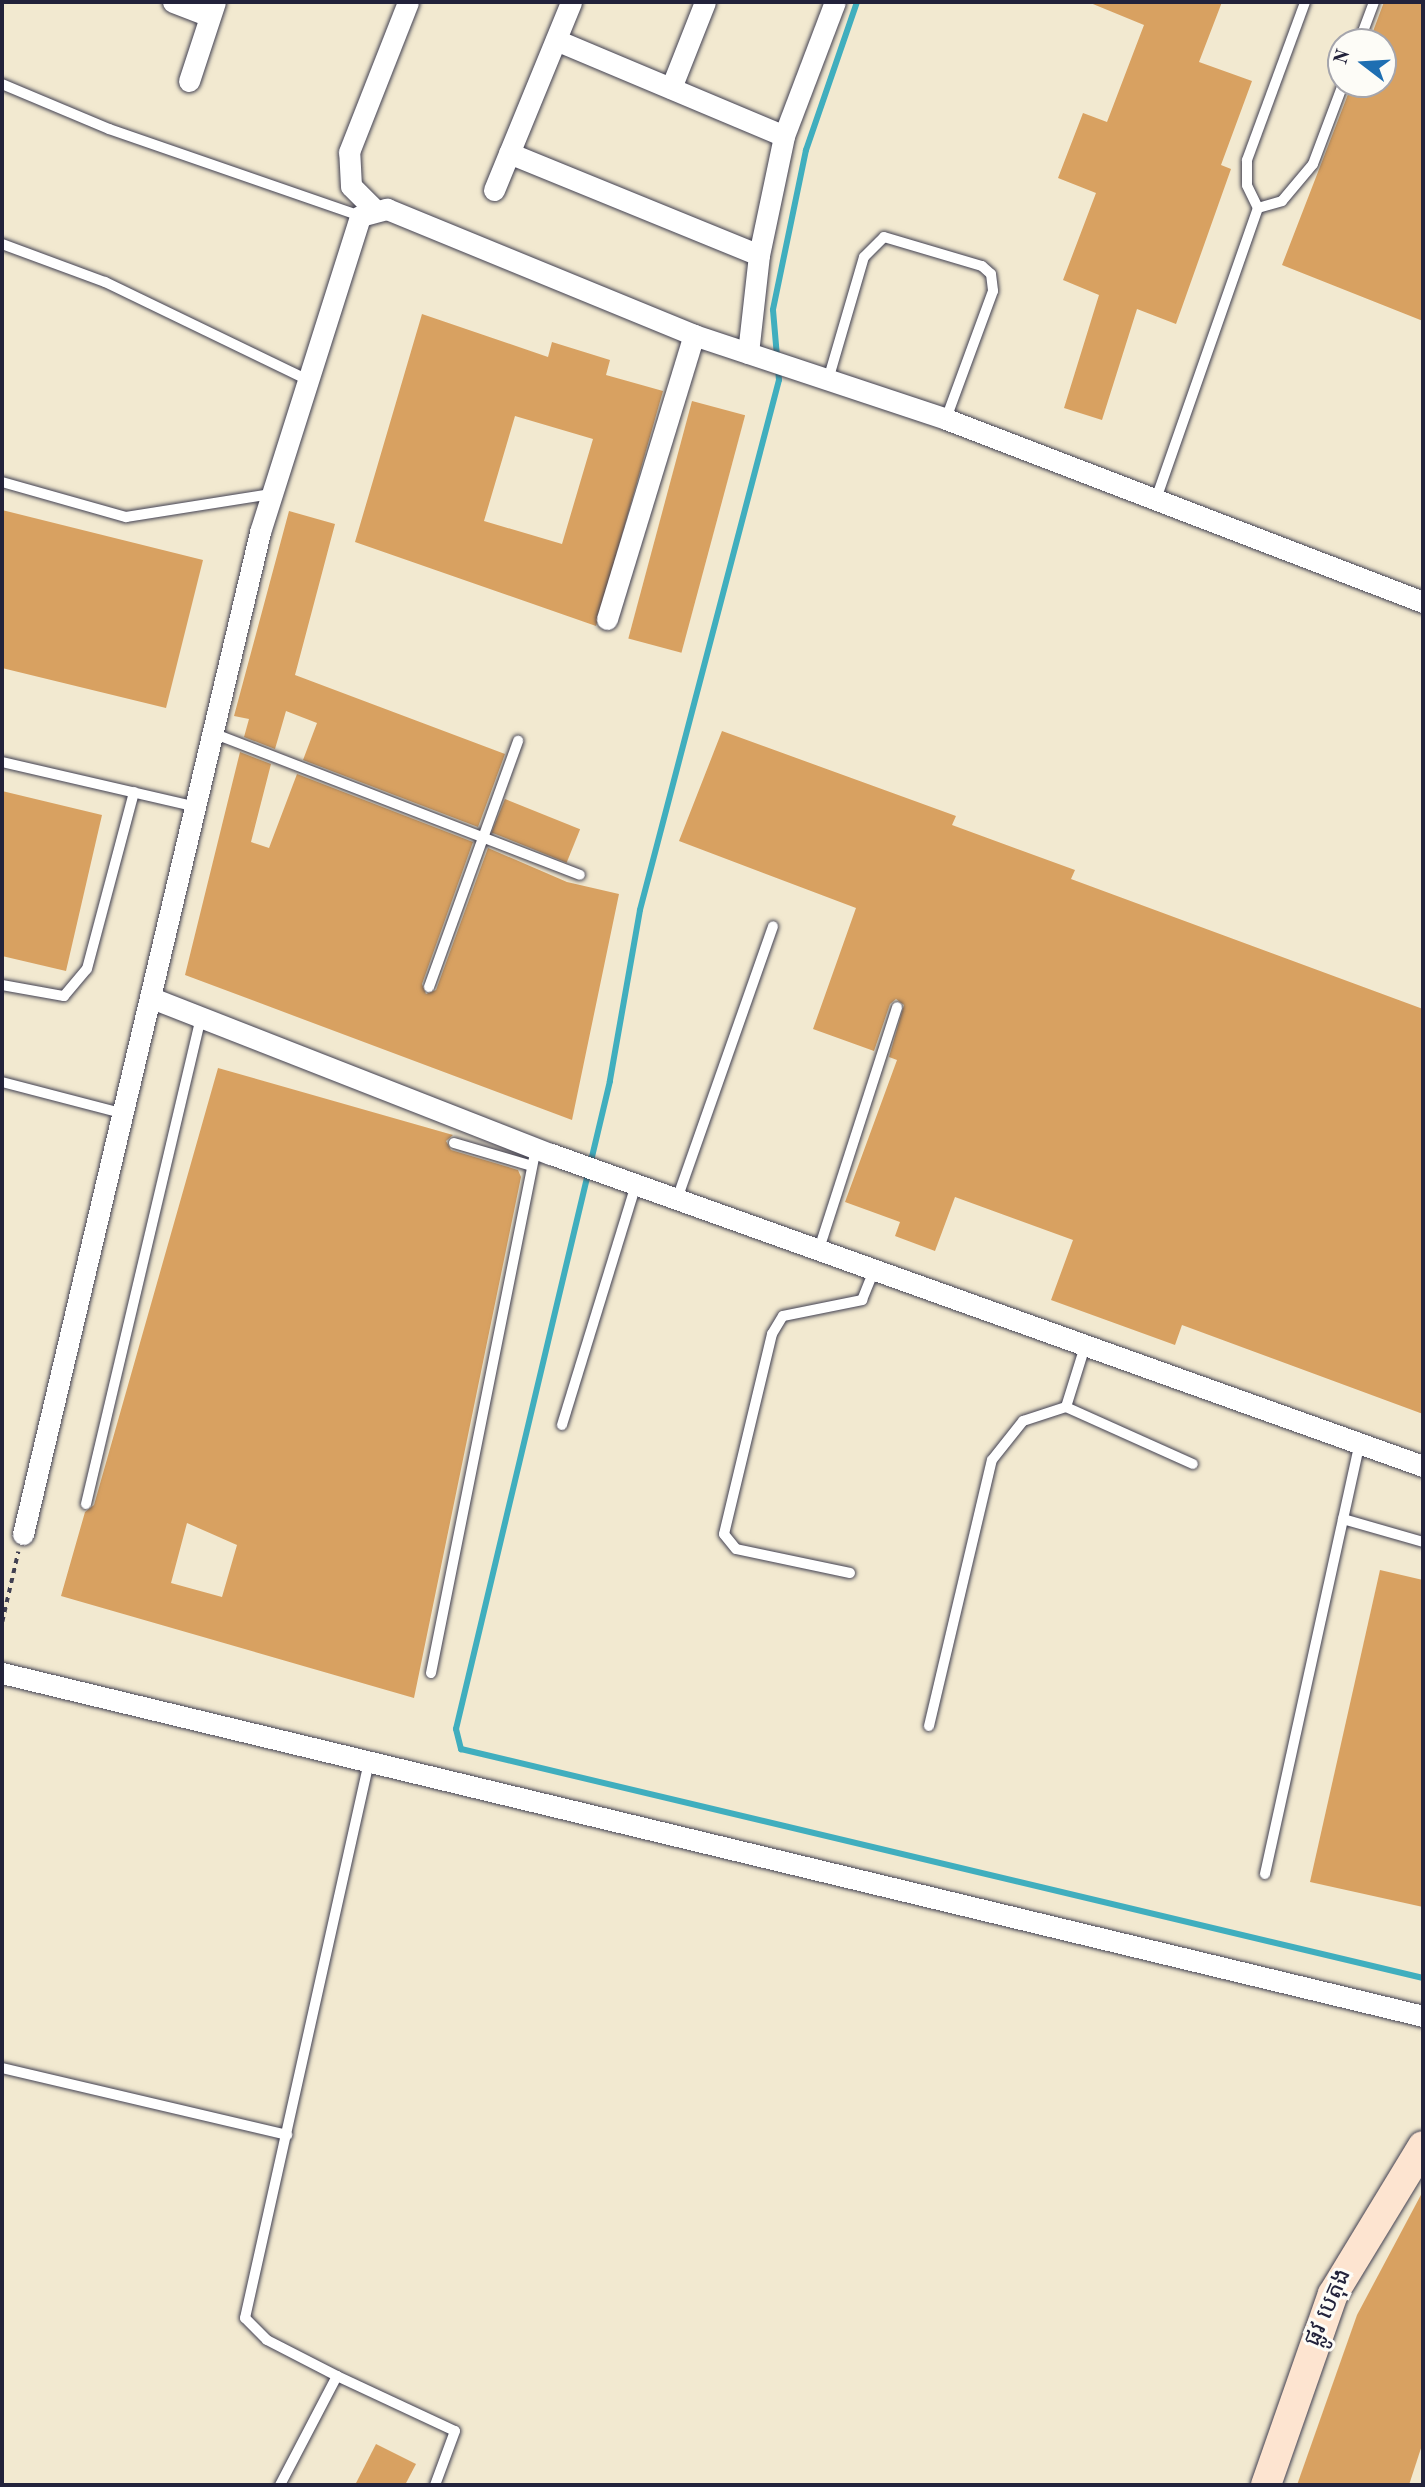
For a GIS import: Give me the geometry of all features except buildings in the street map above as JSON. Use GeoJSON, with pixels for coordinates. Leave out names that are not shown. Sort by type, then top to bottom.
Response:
{"type":"FeatureCollection","features":[{"type":"Feature","properties":{"kind":"street"},"geometry":{"type":"LineString","coordinates":[[173,2],[212,9],[189,81]]}},
{"type":"Feature","properties":{"kind":"street"},"geometry":{"type":"LineString","coordinates":[[408,2],[349,152],[351,186],[367,213],[506,255],[694,335],[946,419],[1423,602]]}},
{"type":"Feature","properties":{"kind":"street"},"geometry":{"type":"LineString","coordinates":[[494,190],[571,2]]}},
{"type":"Feature","properties":{"kind":"street"},"geometry":{"type":"LineString","coordinates":[[671,88],[705,2]]}},
{"type":"Feature","properties":{"kind":"street"},"geometry":{"type":"LineString","coordinates":[[753,355],[759,255],[784,136],[835,2]]}},
{"type":"Feature","properties":{"kind":"street"},"geometry":{"type":"LineString","coordinates":[[556,40],[784,136]]}},
{"type":"Feature","properties":{"kind":"street"},"geometry":{"type":"LineString","coordinates":[[509,153],[759,255]]}},
{"type":"Feature","properties":{"kind":"street"},"geometry":{"type":"LineString","coordinates":[[23,1534],[271,494],[304,378],[367,213]]}},
{"type":"Feature","properties":{"kind":"street"},"geometry":{"type":"LineString","coordinates":[[607,619],[694,335]]}},
{"type":"Feature","properties":{"kind":"street"},"geometry":{"type":"LineString","coordinates":[[152,998],[540,1156],[630,1182],[875,1268],[1423,1466]]}},
{"type":"Feature","properties":{"kind":"street"},"geometry":{"type":"LineString","coordinates":[[2,1673],[1423,2015]]}},
{"type":"Feature","properties":{"kind":"street","name":"ផ្លូវ បេតុង"},"geometry":{"type":"LineString","coordinates":[[1266,2485],[1333,2294],[1423,2146]]}},
{"type":"Feature","properties":{"kind":"lane"},"geometry":{"type":"LineString","coordinates":[[1156,499],[1258,208],[1247,185],[1247,160],[1305,2]]}},
{"type":"Feature","properties":{"kind":"lane"},"geometry":{"type":"LineString","coordinates":[[1364,28],[1374,2]]}},
{"type":"Feature","properties":{"kind":"lane"},"geometry":{"type":"LineString","coordinates":[[2,84],[109,129],[367,213]]}},
{"type":"Feature","properties":{"kind":"lane"},"geometry":{"type":"LineString","coordinates":[[1258,208],[1282,201],[1309,171],[1338,98]]}},
{"type":"Feature","properties":{"kind":"lane"},"geometry":{"type":"LineString","coordinates":[[828,380],[864,257],[884,237],[982,266],[992,274],[993,290],[946,419]]}},
{"type":"Feature","properties":{"kind":"lane"},"geometry":{"type":"LineString","coordinates":[[2,244],[105,282],[304,378]]}},
{"type":"Feature","properties":{"kind":"lane"},"geometry":{"type":"LineString","coordinates":[[2,482],[126,517],[271,494]]}},
{"type":"Feature","properties":{"kind":"lane"},"geometry":{"type":"LineString","coordinates":[[215,733],[580,876]]}},
{"type":"Feature","properties":{"kind":"lane"},"geometry":{"type":"LineString","coordinates":[[429,987],[518,741]]}},
{"type":"Feature","properties":{"kind":"lane"},"geometry":{"type":"LineString","coordinates":[[2,762],[197,807]]}},
{"type":"Feature","properties":{"kind":"lane"},"geometry":{"type":"LineString","coordinates":[[2,985],[64,996],[88,969],[134,792]]}},
{"type":"Feature","properties":{"kind":"lane"},"geometry":{"type":"LineString","coordinates":[[677,1199],[773,926]]}},
{"type":"Feature","properties":{"kind":"lane"},"geometry":{"type":"LineString","coordinates":[[819,1249],[897,1007]]}},
{"type":"Feature","properties":{"kind":"lane"},"geometry":{"type":"LineString","coordinates":[[86,1504],[201,1017]]}},
{"type":"Feature","properties":{"kind":"lane"},"geometry":{"type":"LineString","coordinates":[[2,1082],[125,1114]]}},
{"type":"Feature","properties":{"kind":"lane"},"geometry":{"type":"LineString","coordinates":[[431,1674],[540,1156],[454,1143]]}},
{"type":"Feature","properties":{"kind":"lane"},"geometry":{"type":"LineString","coordinates":[[562,1424],[630,1182]]}},
{"type":"Feature","properties":{"kind":"lane"},"geometry":{"type":"LineString","coordinates":[[850,1573],[736,1549],[724,1534],[772,1334],[783,1315],[862,1300],[875,1268]]}},
{"type":"Feature","properties":{"kind":"lane"},"geometry":{"type":"LineString","coordinates":[[1066,1407],[1086,1343]]}},
{"type":"Feature","properties":{"kind":"lane"},"geometry":{"type":"LineString","coordinates":[[929,1726],[992,1460],[1023,1421],[1066,1407],[1193,1464]]}},
{"type":"Feature","properties":{"kind":"lane"},"geometry":{"type":"LineString","coordinates":[[1265,1874],[1360,1443]]}},
{"type":"Feature","properties":{"kind":"lane"},"geometry":{"type":"LineString","coordinates":[[1343,1519],[1423,1542]]}},
{"type":"Feature","properties":{"kind":"lane"},"geometry":{"type":"LineString","coordinates":[[369,1762],[245,2318],[267,2340],[455,2431],[435,2485]]}},
{"type":"Feature","properties":{"kind":"lane"},"geometry":{"type":"LineString","coordinates":[[2,2068],[287,2135]]}},
{"type":"Feature","properties":{"kind":"lane"},"geometry":{"type":"LineString","coordinates":[[280,2485],[337,2376]]}},
{"type":"Feature","properties":{"kind":"path"},"geometry":{"type":"LineString","coordinates":[[2,1622],[23,1534]]}},
{"type":"Feature","properties":{"kind":"waterway"},"geometry":{"type":"LineString","coordinates":[[857,2],[806,150],[773,310],[779,380],[640,910],[610,1081],[456,1729],[461,1749],[1423,1978]]}}]}
